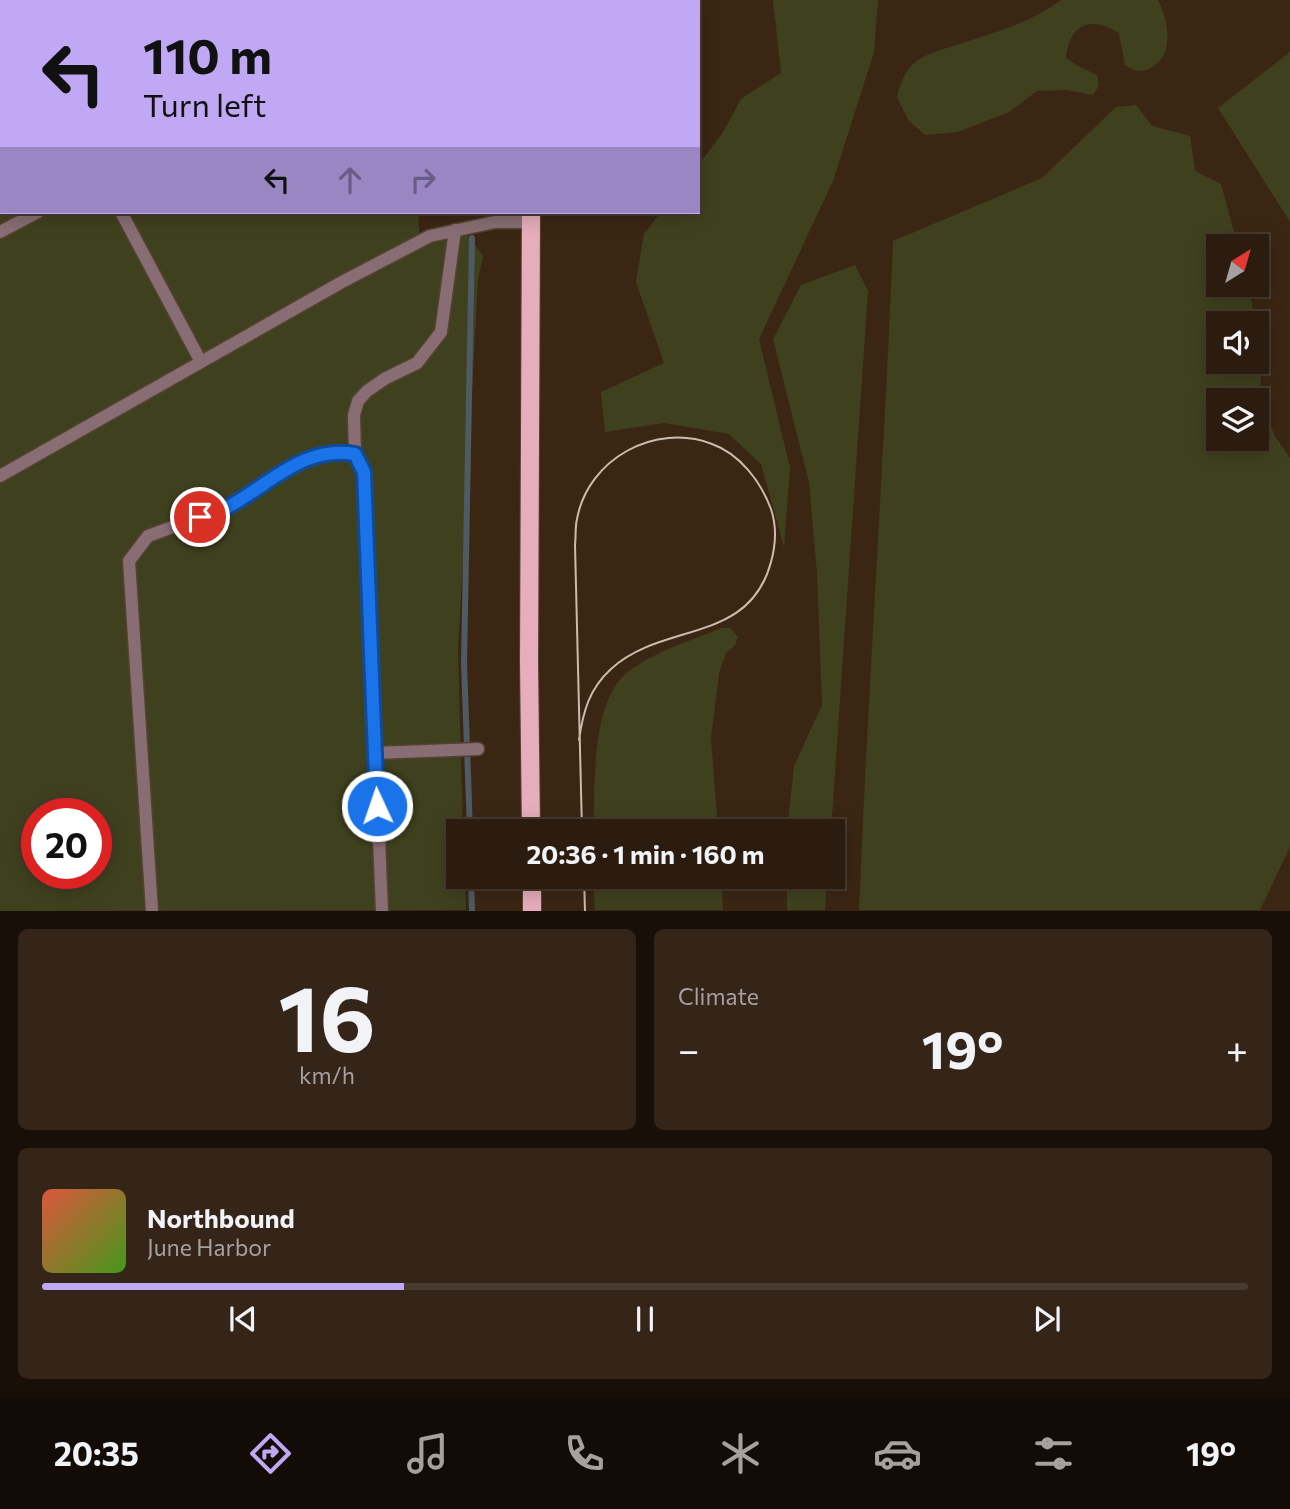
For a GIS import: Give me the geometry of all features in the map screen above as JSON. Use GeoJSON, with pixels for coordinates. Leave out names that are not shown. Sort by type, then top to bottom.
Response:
{"type":"FeatureCollection","features":[{"type":"Feature","properties":{"kind":"main road"},"geometry":{"type":"LineString","coordinates":[[531,217],[528,662],[531,819]]}},
{"type":"Feature","properties":{"kind":"main road"},"geometry":{"type":"LineString","coordinates":[[532,889],[532,911]]}},
{"type":"Feature","properties":{"kind":"lane"},"geometry":{"type":"LineString","coordinates":[[0,232],[34,214]]}},
{"type":"Feature","properties":{"kind":"lane"},"geometry":{"type":"LineString","coordinates":[[122,214],[201,362]]}},
{"type":"Feature","properties":{"kind":"lane"},"geometry":{"type":"LineString","coordinates":[[0,476],[342,282],[430,236],[531,217]]}},
{"type":"Feature","properties":{"kind":"lane"},"geometry":{"type":"LineString","coordinates":[[382,911],[364,472],[355,454],[354,415],[358,401],[367,391],[417,363],[441,332],[455,230]]}},
{"type":"Feature","properties":{"kind":"lane"},"geometry":{"type":"LineString","coordinates":[[152,911],[129,561],[148,536],[225,508],[291,465],[338,451],[355,454]]}},
{"type":"Feature","properties":{"kind":"lane"},"geometry":{"type":"LineString","coordinates":[[374,753],[478,749]]}},
{"type":"Feature","properties":{"kind":"green space"},"geometry":{"type":"Polygon","coordinates":[[[773,0],[878,0],[874,52],[833,181],[759,339],[790,468],[784,547],[761,464],[729,434],[664,423],[605,432],[601,392],[664,363],[636,282],[644,234],[659,214],[700,214],[700,162],[722,134],[741,99],[781,73],[773,0]]]}},
{"type":"Feature","properties":{"kind":"green space"},"geometry":{"type":"Polygon","coordinates":[[[1061,0],[1158,0],[1166,25],[1165,52],[1151,68],[1136,70],[1125,65],[1119,33],[1099,25],[1083,26],[1072,37],[1066,58],[1097,75],[1099,86],[1093,95],[1067,90],[1037,91],[1009,112],[958,132],[925,135],[908,120],[897,97],[907,71],[918,60],[1026,20],[1061,0]]]}},
{"type":"Feature","properties":{"kind":"green space"},"geometry":{"type":"Polygon","coordinates":[[[1290,52],[1290,222],[1218,108],[1290,52]]]}},
{"type":"Feature","properties":{"kind":"green space"},"geometry":{"type":"Polygon","coordinates":[[[1136,105],[1152,126],[1190,136],[1195,171],[1221,184],[1234,234],[1206,234],[1206,298],[1251,298],[1253,311],[1206,311],[1206,374],[1261,374],[1260,388],[1206,388],[1206,451],[1269,451],[1269,420],[1275,436],[1290,458],[1290,847],[1260,910],[859,910],[893,241],[1042,178],[1116,107],[1136,105]]]}},
{"type":"Feature","properties":{"kind":"green space"},"geometry":{"type":"Polygon","coordinates":[[[0,214],[418,214],[420,247],[434,238],[467,234],[483,256],[478,280],[458,651],[463,819],[446,819],[446,889],[465,889],[466,910],[0,911],[0,214]]]}},
{"type":"Feature","properties":{"kind":"green space"},"geometry":{"type":"Polygon","coordinates":[[[855,265],[868,291],[832,819],[788,819],[794,766],[822,705],[817,573],[809,482],[773,339],[801,285],[855,265]]]}},
{"type":"Feature","properties":{"kind":"green space"},"geometry":{"type":"Polygon","coordinates":[[[722,628],[730,628],[738,637],[735,645],[726,653],[719,673],[711,738],[717,819],[593,819],[598,743],[609,699],[619,681],[633,668],[676,646],[722,628]]]}},
{"type":"Feature","properties":{"kind":"green space"},"geometry":{"type":"Polygon","coordinates":[[[594,889],[722,889],[723,910],[595,910],[594,889]]]}},
{"type":"Feature","properties":{"kind":"green space"},"geometry":{"type":"Polygon","coordinates":[[[787,889],[826,889],[825,910],[787,910],[787,889]]]}},
{"type":"Feature","properties":{"kind":"waterway"},"geometry":{"type":"LineString","coordinates":[[470,819],[464,663],[472,238]]}},
{"type":"Feature","properties":{"kind":"waterway"},"geometry":{"type":"LineString","coordinates":[[471,889],[472,911]]}},
{"type":"Feature","properties":{"kind":"tram line"},"geometry":{"type":"LineString","coordinates":[[690,438],[712,444],[732,455],[748,470],[767,499],[773,516],[774,549],[760,588],[744,607],[724,620],[655,644],[632,654],[611,669],[592,693],[580,737],[575,545],[576,522],[584,498],[595,479],[610,463],[647,442],[690,438]]}},
{"type":"Feature","properties":{"kind":"tram line"},"geometry":{"type":"LineString","coordinates":[[580,737],[582,819]]}},
{"type":"Feature","properties":{"kind":"tram line"},"geometry":{"type":"LineString","coordinates":[[584,889],[585,911]]}},
{"type":"Feature","properties":{"kind":"route"},"geometry":{"type":"LineString","coordinates":[[200,517],[225,508],[291,465],[338,451],[355,454],[364,472],[377,806]]}}]}
